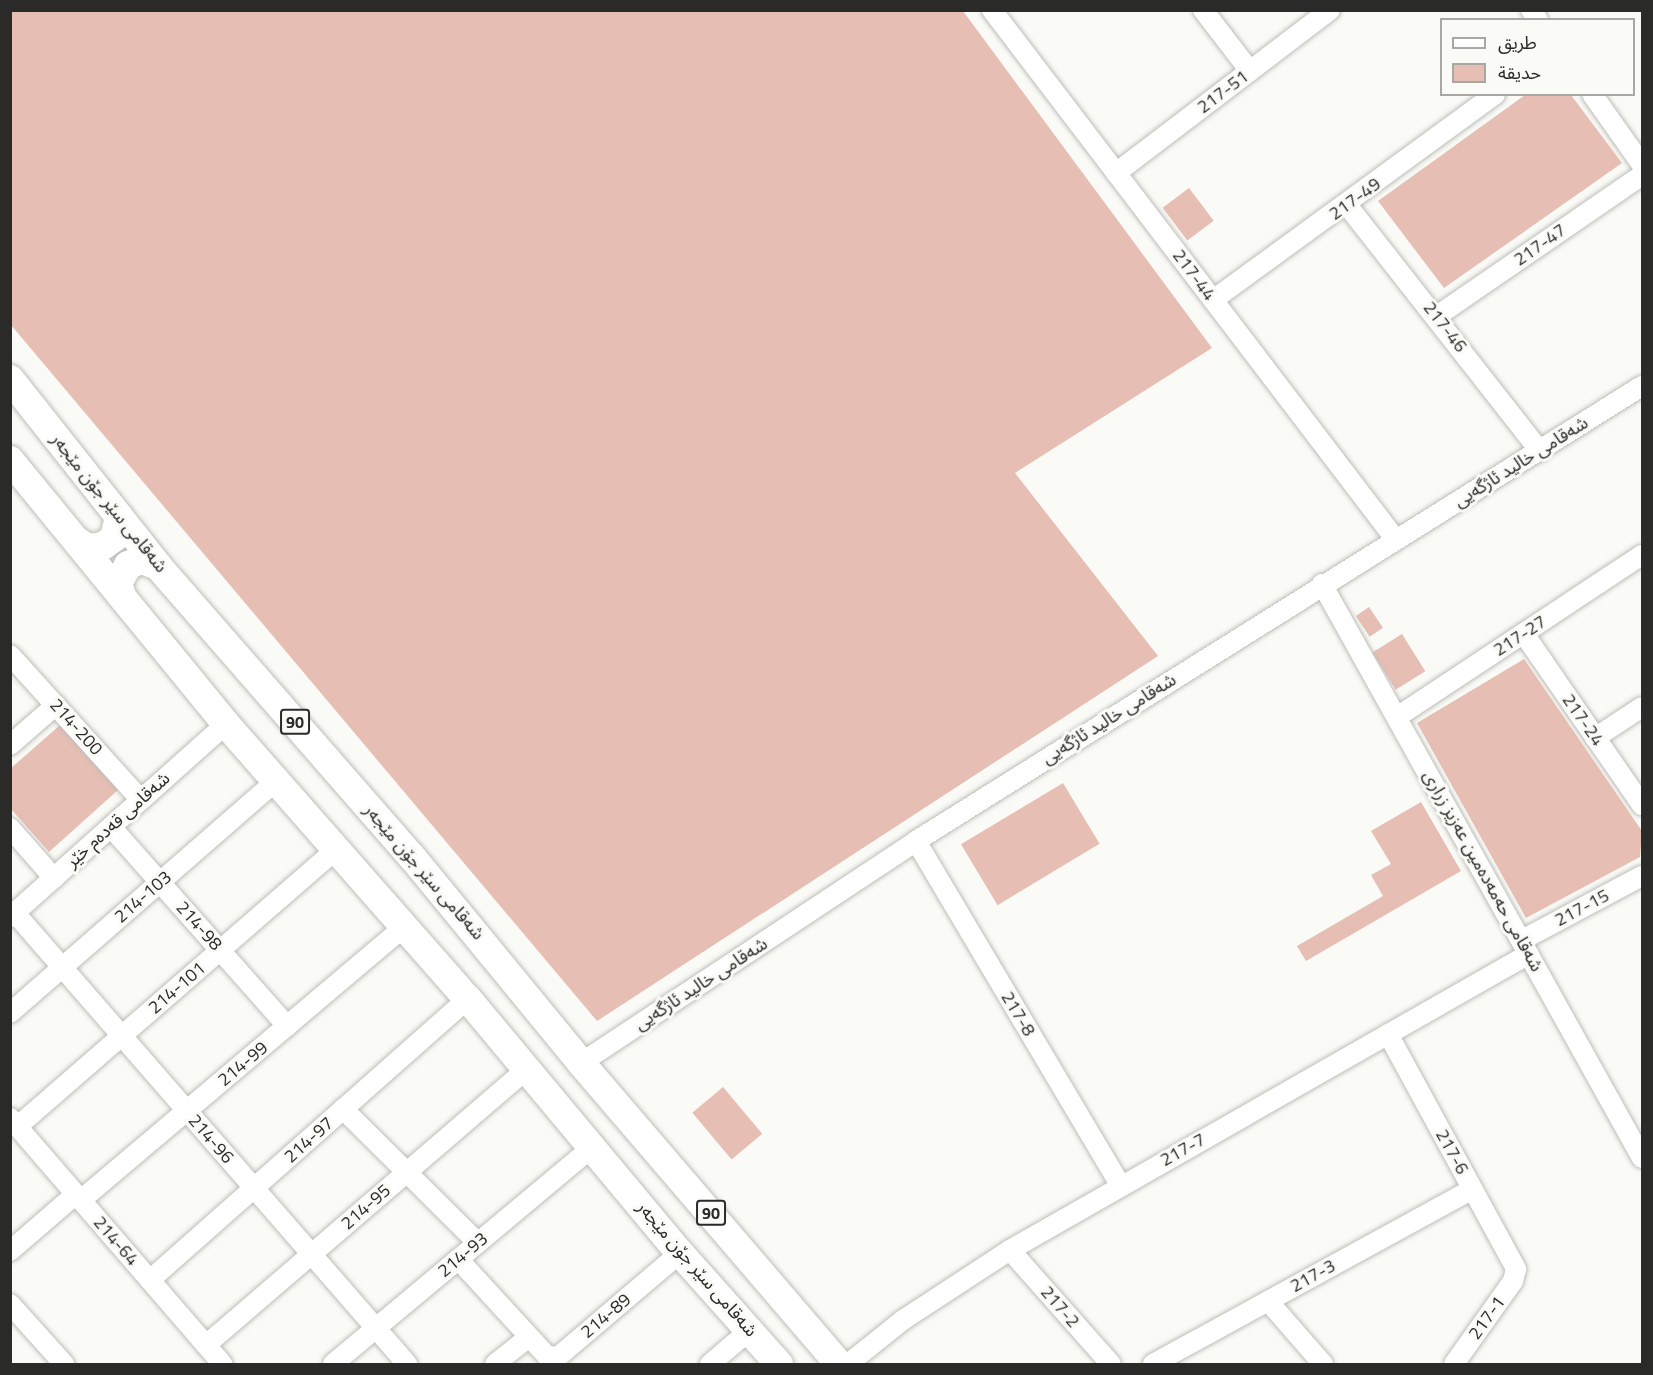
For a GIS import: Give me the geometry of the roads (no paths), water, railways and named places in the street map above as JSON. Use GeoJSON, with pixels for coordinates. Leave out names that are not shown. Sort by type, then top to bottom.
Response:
{"type":"FeatureCollection","features":[{"type":"Feature","properties":{"kind":"highway","name":"شەقامی سێر جۆن مێجەر"},"geometry":{"type":"LineString","coordinates":[[10,379],[158,566],[492,951],[581,1063],[839,1365]]}},
{"type":"Feature","properties":{"kind":"highway","name":"شەقامی سێر جۆن مێجەر"},"geometry":{"type":"LineString","coordinates":[[10,460],[226,724],[468,999],[594,1146],[680,1253],[779,1365]]}},
{"type":"Feature","properties":{"kind":"highway"},"geometry":{"type":"LineString","coordinates":[[76,540],[88,548],[109,543],[118,531],[119,517]]}},
{"type":"Feature","properties":{"kind":"highway"},"geometry":{"type":"LineString","coordinates":[[123,597],[118,584],[128,565],[142,560],[158,566]]}},
{"type":"Feature","properties":{"kind":"street","name":"217-44"},"geometry":{"type":"LineString","coordinates":[[992,10],[1396,540]]}},
{"type":"Feature","properties":{"kind":"street"},"geometry":{"type":"LineString","coordinates":[[1203,10],[1250,71]]}},
{"type":"Feature","properties":{"kind":"street","name":"217-51"},"geometry":{"type":"LineString","coordinates":[[1116,174],[1330,10]]}},
{"type":"Feature","properties":{"kind":"street","name":"217-49"},"geometry":{"type":"LineString","coordinates":[[1213,300],[1347,205],[1492,96]]}},
{"type":"Feature","properties":{"kind":"street"},"geometry":{"type":"LineString","coordinates":[[1593,96],[1642,165]]}},
{"type":"Feature","properties":{"kind":"street","name":"217-47"},"geometry":{"type":"LineString","coordinates":[[1437,316],[1642,175]]}},
{"type":"Feature","properties":{"kind":"street","name":"217-46"},"geometry":{"type":"LineString","coordinates":[[1347,205],[1437,316],[1540,451]]}},
{"type":"Feature","properties":{"kind":"street","name":"شەقامی خالید ئاژگەیی"},"geometry":{"type":"LineString","coordinates":[[581,1063],[916,842],[1322,584],[1642,387]]}},
{"type":"Feature","properties":{"kind":"street","name":"217-27"},"geometry":{"type":"LineString","coordinates":[[1397,717],[1642,555]]}},
{"type":"Feature","properties":{"kind":"street","name":"شەقامی حەمەدەمین عەزیز زراری"},"geometry":{"type":"LineString","coordinates":[[1322,584],[1642,1158]]}},
{"type":"Feature","properties":{"kind":"street","name":"217-24"},"geometry":{"type":"LineString","coordinates":[[1524,634],[1642,805]]}},
{"type":"Feature","properties":{"kind":"street","name":"214-200"},"geometry":{"type":"LineString","coordinates":[[10,655],[141,800]]}},
{"type":"Feature","properties":{"kind":"street"},"geometry":{"type":"LineString","coordinates":[[10,745],[56,705]]}},
{"type":"Feature","properties":{"kind":"street"},"geometry":{"type":"LineString","coordinates":[[1595,738],[1642,707]]}},
{"type":"Feature","properties":{"kind":"street","name":"شەقامی قەدەم خێر"},"geometry":{"type":"LineString","coordinates":[[13,915],[226,724]]}},
{"type":"Feature","properties":{"kind":"street","name":"214-103"},"geometry":{"type":"LineString","coordinates":[[10,1012],[276,781]]}},
{"type":"Feature","properties":{"kind":"street","name":"214-98"},"geometry":{"type":"LineString","coordinates":[[111,827],[287,1026]]}},
{"type":"Feature","properties":{"kind":"street"},"geometry":{"type":"LineString","coordinates":[[10,828],[54,878]]}},
{"type":"Feature","properties":{"kind":"street","name":"217-8"},"geometry":{"type":"LineString","coordinates":[[916,842],[1121,1186]]}},
{"type":"Feature","properties":{"kind":"street","name":"214-101"},"geometry":{"type":"LineString","coordinates":[[14,1122],[122,1036],[336,850]]}},
{"type":"Feature","properties":{"kind":"street","name":"217-15"},"geometry":{"type":"LineString","coordinates":[[1526,947],[1642,876]]}},
{"type":"Feature","properties":{"kind":"street","name":"214-96"},"geometry":{"type":"LineString","coordinates":[[13,915],[62,967],[407,1365]]}},
{"type":"Feature","properties":{"kind":"street","name":"214-99"},"geometry":{"type":"LineString","coordinates":[[10,1251],[187,1111],[404,927]]}},
{"type":"Feature","properties":{"kind":"street","name":"217-7"},"geometry":{"type":"LineString","coordinates":[[848,1365],[903,1320],[1010,1250],[1388,1034],[1526,947]]}},
{"type":"Feature","properties":{"kind":"street","name":"214-97"},"geometry":{"type":"LineString","coordinates":[[150,1280],[468,999]]}},
{"type":"Feature","properties":{"kind":"street","name":"217-6"},"geometry":{"type":"LineString","coordinates":[[1388,1034],[1516,1269]]}},
{"type":"Feature","properties":{"kind":"street","name":"214-95"},"geometry":{"type":"LineString","coordinates":[[206,1345],[527,1068]]}},
{"type":"Feature","properties":{"kind":"street"},"geometry":{"type":"LineString","coordinates":[[343,1109],[478,1243]]}},
{"type":"Feature","properties":{"kind":"street","name":"214-64"},"geometry":{"type":"LineString","coordinates":[[14,1122],[222,1365]]}},
{"type":"Feature","properties":{"kind":"street","name":"214-93"},"geometry":{"type":"LineString","coordinates":[[333,1365],[594,1146]]}},
{"type":"Feature","properties":{"kind":"street","name":"217-3"},"geometry":{"type":"LineString","coordinates":[[1153,1365],[1472,1189]]}},
{"type":"Feature","properties":{"kind":"street","name":"217-2"},"geometry":{"type":"LineString","coordinates":[[1010,1250],[1111,1365]]}},
{"type":"Feature","properties":{"kind":"street","name":"214-89"},"geometry":{"type":"LineString","coordinates":[[459,1259],[546,1355],[568,1359],[680,1253]]}},
{"type":"Feature","properties":{"kind":"street","name":"217-1"},"geometry":{"type":"LineString","coordinates":[[1454,1365],[1513,1281],[1516,1269]]}},
{"type":"Feature","properties":{"kind":"street"},"geometry":{"type":"LineString","coordinates":[[1268,1301],[1323,1365]]}},
{"type":"Feature","properties":{"kind":"street"},"geometry":{"type":"LineString","coordinates":[[10,1304],[64,1365]]}},
{"type":"Feature","properties":{"kind":"street"},"geometry":{"type":"LineString","coordinates":[[710,1365],[750,1330]]}},
{"type":"Feature","properties":{"kind":"street"},"geometry":{"type":"LineString","coordinates":[[495,1365],[529,1336]]}}]}
